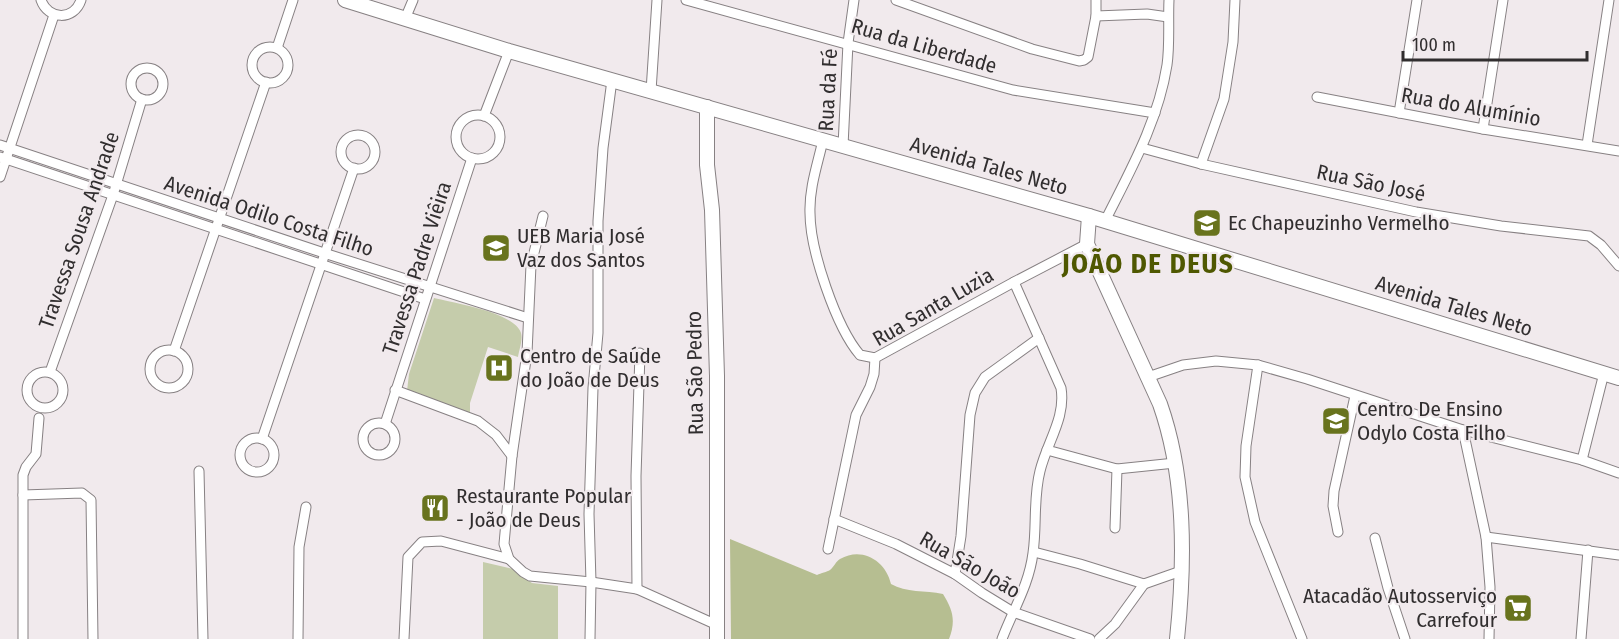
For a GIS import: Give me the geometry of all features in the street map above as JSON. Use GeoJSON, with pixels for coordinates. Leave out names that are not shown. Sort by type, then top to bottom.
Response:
{"type":"FeatureCollection","features":[{"type":"Feature","properties":{"kind":"main road","name":"Avenida Tales Neto"},"geometry":{"type":"LineString","coordinates":[[345,0],[509,51],[1089,216],[1619,378]]}},
{"type":"Feature","properties":{"kind":"main road","name":"Rua São Pedro"},"geometry":{"type":"LineString","coordinates":[[707,107],[706,165],[712,210],[717,376],[717,632]]}},
{"type":"Feature","properties":{"kind":"main road"},"geometry":{"type":"LineString","coordinates":[[1089,216],[1087,244],[1168,426],[1179,491],[1181,571],[1177,639]]}},
{"type":"Feature","properties":{"kind":"street"},"geometry":{"type":"LineString","coordinates":[[41,0],[44,7],[54,15],[66,16],[72,13],[81,0]]}},
{"type":"Feature","properties":{"kind":"street"},"geometry":{"type":"LineString","coordinates":[[277,48],[292,0]]}},
{"type":"Feature","properties":{"kind":"street"},"geometry":{"type":"LineString","coordinates":[[405,19],[413,0]]}},
{"type":"Feature","properties":{"kind":"street"},"geometry":{"type":"LineString","coordinates":[[651,91],[657,0]]}},
{"type":"Feature","properties":{"kind":"street","name":"Rua da Liberdade"},"geometry":{"type":"LineString","coordinates":[[686,0],[1013,90],[1155,113]]}},
{"type":"Feature","properties":{"kind":"street","name":"Rua da Fé"},"geometry":{"type":"LineString","coordinates":[[843,146],[848,44],[854,0]]}},
{"type":"Feature","properties":{"kind":"street"},"geometry":{"type":"LineString","coordinates":[[896,0],[1032,49],[1079,61],[1088,57],[1096,16],[1096,0]]}},
{"type":"Feature","properties":{"kind":"street"},"geometry":{"type":"LineString","coordinates":[[1104,221],[1142,148],[1155,113],[1167,64],[1169,0]]}},
{"type":"Feature","properties":{"kind":"street"},"geometry":{"type":"LineString","coordinates":[[1201,164],[1224,99],[1233,42],[1235,0]]}},
{"type":"Feature","properties":{"kind":"street"},"geometry":{"type":"LineString","coordinates":[[1400,113],[1417,0]]}},
{"type":"Feature","properties":{"kind":"street"},"geometry":{"type":"LineString","coordinates":[[1483,129],[1503,0]]}},
{"type":"Feature","properties":{"kind":"street"},"geometry":{"type":"LineString","coordinates":[[1587,146],[1609,0]]}},
{"type":"Feature","properties":{"kind":"street"},"geometry":{"type":"LineString","coordinates":[[1096,16],[1147,14],[1168,17]]}},
{"type":"Feature","properties":{"kind":"street"},"geometry":{"type":"LineString","coordinates":[[0,177],[5,146],[54,15]]}},
{"type":"Feature","properties":{"kind":"street"},"geometry":{"type":"LineString","coordinates":[[277,48],[286,57],[288,70],[279,80],[266,82],[254,73],[252,62],[261,50],[277,48]]}},
{"type":"Feature","properties":{"kind":"street"},"geometry":{"type":"LineString","coordinates":[[484,116],[509,51]]}},
{"type":"Feature","properties":{"kind":"street"},"geometry":{"type":"LineString","coordinates":[[590,639],[589,514],[592,388],[598,333],[598,221],[603,148],[612,80]]}},
{"type":"Feature","properties":{"kind":"street"},"geometry":{"type":"LineString","coordinates":[[174,351],[266,82]]}},
{"type":"Feature","properties":{"kind":"street","name":"Rua do Alumínio"},"geometry":{"type":"LineString","coordinates":[[1317,97],[1483,129],[1619,151]]}},
{"type":"Feature","properties":{"kind":"street","name":"Travessa Sousa Andrade"},"geometry":{"type":"LineString","coordinates":[[50,372],[116,184],[142,99]]}},
{"type":"Feature","properties":{"kind":"street"},"geometry":{"type":"LineString","coordinates":[[476,115],[484,116],[495,123],[499,129],[499,143],[492,154],[479,159],[472,158],[460,149],[456,135],[463,122],[476,115]]}},
{"type":"Feature","properties":{"kind":"street"},"geometry":{"type":"LineString","coordinates":[[823,140],[811,194],[812,231],[825,283],[842,326],[860,355],[875,358]]}},
{"type":"Feature","properties":{"kind":"street","name":"Avenida Odilo Costa Filho"},"geometry":{"type":"LineString","coordinates":[[5,146],[324,253],[528,318]]}},
{"type":"Feature","properties":{"kind":"street","name":"Rua São José"},"geometry":{"type":"LineString","coordinates":[[1142,148],[1201,164],[1416,212],[1501,226],[1589,236],[1601,245],[1619,266]]}},
{"type":"Feature","properties":{"kind":"street","name":"Avenida Odilo Costa Filho"},"geometry":{"type":"LineString","coordinates":[[3,158],[425,299]]}},
{"type":"Feature","properties":{"kind":"street","name":"Travessa Padre Viêira"},"geometry":{"type":"LineString","coordinates":[[385,424],[472,158]]}},
{"type":"Feature","properties":{"kind":"street"},"geometry":{"type":"LineString","coordinates":[[262,439],[354,168]]}},
{"type":"Feature","properties":{"kind":"street"},"geometry":{"type":"LineString","coordinates":[[543,216],[531,265],[527,353],[512,456],[504,544],[509,559],[530,576],[591,582],[637,590],[717,632]]}},
{"type":"Feature","properties":{"kind":"street","name":"Rua Santa Luzia"},"geometry":{"type":"LineString","coordinates":[[828,549],[856,415],[870,387],[875,358],[1087,244]]}},
{"type":"Feature","properties":{"kind":"street"},"geometry":{"type":"LineString","coordinates":[[1002,639],[1024,591],[1034,552],[1036,492],[1040,471],[1062,410],[1063,399],[1061,388],[1014,282]]}},
{"type":"Feature","properties":{"kind":"street"},"geometry":{"type":"LineString","coordinates":[[955,574],[961,536],[970,415],[975,393],[985,377],[1039,338]]}},
{"type":"Feature","properties":{"kind":"street"},"geometry":{"type":"LineString","coordinates":[[168,350],[174,351],[184,357],[187,363],[187,374],[185,380],[176,387],[164,387],[153,379],[150,367],[156,355],[168,350]]}},
{"type":"Feature","properties":{"kind":"street"},"geometry":{"type":"LineString","coordinates":[[637,590],[636,476],[640,353]]}},
{"type":"Feature","properties":{"kind":"street"},"geometry":{"type":"LineString","coordinates":[[1148,378],[1184,365],[1205,362],[1258,365],[1463,430],[1582,460],[1619,472]]}},
{"type":"Feature","properties":{"kind":"street"},"geometry":{"type":"LineString","coordinates":[[1258,365],[1246,446],[1245,477],[1256,522],[1302,639]]}},
{"type":"Feature","properties":{"kind":"street"},"geometry":{"type":"LineString","coordinates":[[1582,460],[1604,374]]}},
{"type":"Feature","properties":{"kind":"street"},"geometry":{"type":"LineString","coordinates":[[395,390],[457,413],[489,428],[510,433],[516,430]]}},
{"type":"Feature","properties":{"kind":"street"},"geometry":{"type":"LineString","coordinates":[[1338,532],[1334,490],[1355,396]]}},
{"type":"Feature","properties":{"kind":"street"},"geometry":{"type":"LineString","coordinates":[[23,639],[22,495],[24,471],[36,454],[39,418]]}},
{"type":"Feature","properties":{"kind":"street"},"geometry":{"type":"LineString","coordinates":[[489,428],[503,441],[512,456]]}},
{"type":"Feature","properties":{"kind":"street"},"geometry":{"type":"LineString","coordinates":[[1463,430],[1486,537],[1490,587],[1489,639]]}},
{"type":"Feature","properties":{"kind":"street"},"geometry":{"type":"LineString","coordinates":[[1047,450],[1117,469],[1175,463]]}},
{"type":"Feature","properties":{"kind":"street"},"geometry":{"type":"LineString","coordinates":[[1115,528],[1117,469]]}},
{"type":"Feature","properties":{"kind":"street"},"geometry":{"type":"LineString","coordinates":[[199,471],[204,639]]}},
{"type":"Feature","properties":{"kind":"street"},"geometry":{"type":"LineString","coordinates":[[22,495],[82,493],[91,500],[93,639]]}},
{"type":"Feature","properties":{"kind":"street"},"geometry":{"type":"LineString","coordinates":[[298,639],[299,548],[306,507]]}},
{"type":"Feature","properties":{"kind":"street","name":"Rua São João"},"geometry":{"type":"LineString","coordinates":[[834,519],[896,544],[955,574],[1013,612],[1090,639]]}},
{"type":"Feature","properties":{"kind":"street"},"geometry":{"type":"LineString","coordinates":[[1486,537],[1619,555]]}},
{"type":"Feature","properties":{"kind":"street"},"geometry":{"type":"LineString","coordinates":[[1375,538],[1405,639]]}},
{"type":"Feature","properties":{"kind":"street"},"geometry":{"type":"LineString","coordinates":[[404,639],[408,557],[422,542],[441,542],[509,559]]}},
{"type":"Feature","properties":{"kind":"street"},"geometry":{"type":"LineString","coordinates":[[1581,639],[1588,549]]}},
{"type":"Feature","properties":{"kind":"street"},"geometry":{"type":"LineString","coordinates":[[1034,552],[1144,584]]}},
{"type":"Feature","properties":{"kind":"street"},"geometry":{"type":"LineString","coordinates":[[1099,639],[1115,624],[1144,584],[1181,571]]}},
{"type":"Feature","properties":{"kind":"green space"},"geometry":{"type":"Polygon","coordinates":[[[434,298],[496,314],[507,319],[521,333],[518,357],[488,347],[470,403],[470,413],[407,391],[409,374],[434,298]]]}},
{"type":"Feature","properties":{"kind":"green space"},"geometry":{"type":"Polygon","coordinates":[[[730,539],[817,575],[830,570],[839,560],[848,555],[857,554],[872,558],[884,569],[891,584],[909,590],[943,594],[952,616],[949,639],[731,639],[730,539]]]}},
{"type":"Feature","properties":{"kind":"green space"},"geometry":{"type":"Polygon","coordinates":[[[483,562],[513,569],[532,583],[558,586],[558,639],[483,639],[483,562]]]}},
{"type":"Feature","properties":{"kind":"place","name":"Ec Chapeuzinho Vermelho"},"geometry":{"type":"Point","coordinates":[1207,223]}},
{"type":"Feature","properties":{"kind":"place","name":"UEB Maria José Vaz dos Santos"},"geometry":{"type":"Point","coordinates":[496,248]}},
{"type":"Feature","properties":{"kind":"place","name":"Centro de Saúde do João de Deus"},"geometry":{"type":"Point","coordinates":[499,368]}},
{"type":"Feature","properties":{"kind":"place","name":"Centro De Ensino Odylo Costa Filho"},"geometry":{"type":"Point","coordinates":[1336,421]}},
{"type":"Feature","properties":{"kind":"place","name":"Restaurante Popular - João de Deus"},"geometry":{"type":"Point","coordinates":[435,508]}},
{"type":"Feature","properties":{"kind":"place","name":"Atacadão Autosserviço Carrefour"},"geometry":{"type":"Point","coordinates":[1518,608]}},
{"type":"Feature","properties":{"kind":"district","name":"JOÃO DE DEUS"},"geometry":{"type":"Point","coordinates":[1148,264]}}]}
